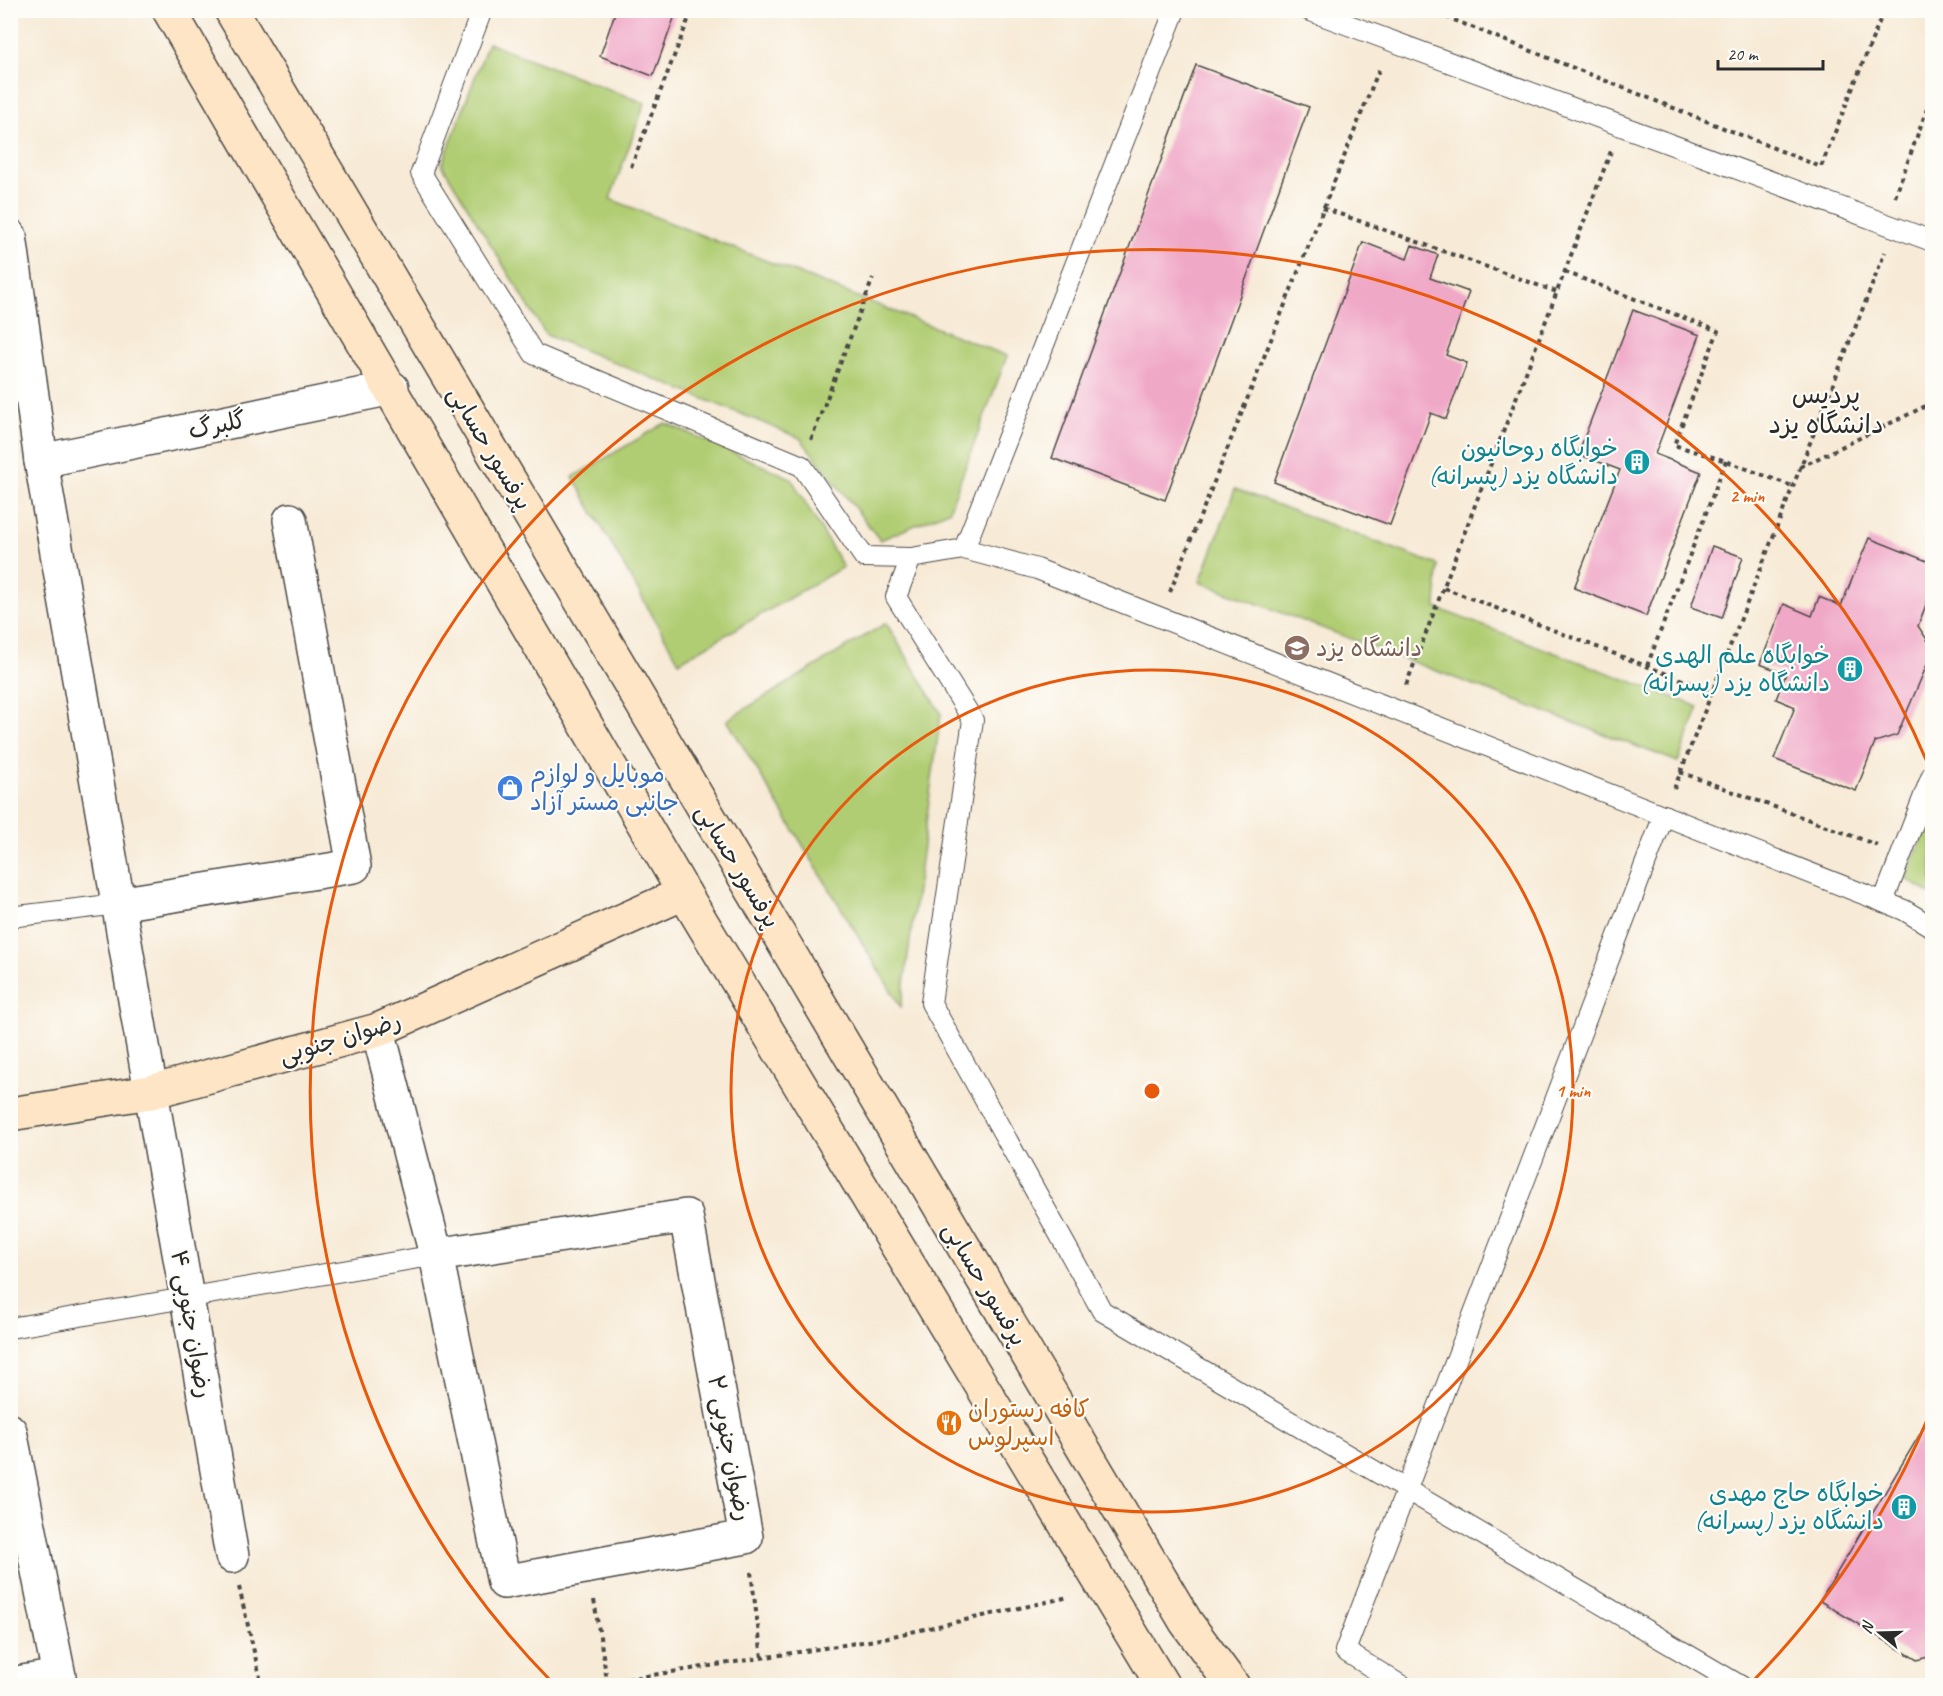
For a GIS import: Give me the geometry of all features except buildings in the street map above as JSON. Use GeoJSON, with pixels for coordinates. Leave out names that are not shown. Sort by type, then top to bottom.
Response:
{"type":"FeatureCollection","features":[{"type":"Feature","properties":{"kind":"main road"},"geometry":{"type":"LineString","coordinates":[[169,10],[392,388],[684,893],[1163,1686]]}},
{"type":"Feature","properties":{"kind":"main road","name":"پرفسور حسابی"},"geometry":{"type":"LineString","coordinates":[[231,10],[1180,1612],[1233,1686]]}},
{"type":"Feature","properties":{"kind":"main road","name":"رضوان جنوبی"},"geometry":{"type":"LineString","coordinates":[[10,1114],[151,1092],[378,1030],[684,893]]}},
{"type":"Feature","properties":{"kind":"street","name":"رضوان جنوبی ۴"},"geometry":{"type":"LineString","coordinates":[[10,236],[41,461],[232,1556]]}},
{"type":"Feature","properties":{"kind":"street","name":"گلبرگ"},"geometry":{"type":"LineString","coordinates":[[41,461],[392,388]]}},
{"type":"Feature","properties":{"kind":"street"},"geometry":{"type":"LineString","coordinates":[[118,904],[354,866],[290,520]]}},
{"type":"Feature","properties":{"kind":"street","name":"رضوان جنوبی ۲"},"geometry":{"type":"LineString","coordinates":[[378,1030],[435,1255],[504,1582],[746,1537],[686,1216],[435,1255]]}},
{"type":"Feature","properties":{"kind":"street"},"geometry":{"type":"LineString","coordinates":[[10,1431],[59,1676],[10,1684]]}},
{"type":"Feature","properties":{"kind":"lane"},"geometry":{"type":"LineString","coordinates":[[482,10],[421,173],[534,354],[802,466],[864,557],[911,558],[964,549],[1036,569],[1883,902],[1932,927]]}},
{"type":"Feature","properties":{"kind":"lane"},"geometry":{"type":"LineString","coordinates":[[964,549],[1175,10]]}},
{"type":"Feature","properties":{"kind":"lane"},"geometry":{"type":"LineString","coordinates":[[1308,10],[1932,241]]}},
{"type":"Feature","properties":{"kind":"lane"},"geometry":{"type":"LineString","coordinates":[[911,558],[896,597],[974,720],[930,1003],[1102,1311],[1741,1686]]}},
{"type":"Feature","properties":{"kind":"lane"},"geometry":{"type":"LineString","coordinates":[[1883,902],[1932,776]]}},
{"type":"Feature","properties":{"kind":"lane"},"geometry":{"type":"LineString","coordinates":[[1402,1686],[1345,1651],[1664,815]]}},
{"type":"Feature","properties":{"kind":"lane"},"geometry":{"type":"LineString","coordinates":[[10,917],[118,904]]}},
{"type":"Feature","properties":{"kind":"lane"},"geometry":{"type":"LineString","coordinates":[[10,1328],[435,1255]]}},
{"type":"Feature","properties":{"kind":"path"},"geometry":{"type":"LineString","coordinates":[[631,167],[692,10]]}},
{"type":"Feature","properties":{"kind":"path"},"geometry":{"type":"LineString","coordinates":[[1429,10],[1821,167],[1884,10]]}},
{"type":"Feature","properties":{"kind":"path"},"geometry":{"type":"LineString","coordinates":[[1160,618],[1390,41]]}},
{"type":"Feature","properties":{"kind":"path"},"geometry":{"type":"LineString","coordinates":[[1396,711],[1634,92]]}},
{"type":"Feature","properties":{"kind":"path"},"geometry":{"type":"LineString","coordinates":[[1904,201],[1894,197],[1932,94]]}},
{"type":"Feature","properties":{"kind":"path"},"geometry":{"type":"LineString","coordinates":[[1323,208],[1557,292]]}},
{"type":"Feature","properties":{"kind":"path"},"geometry":{"type":"LineString","coordinates":[[1664,815],[1895,227]]}},
{"type":"Feature","properties":{"kind":"path"},"geometry":{"type":"LineString","coordinates":[[1565,272],[1718,331],[1674,445],[1726,461],[1792,486]]}},
{"type":"Feature","properties":{"kind":"path"},"geometry":{"type":"LineString","coordinates":[[802,466],[873,278]]}},
{"type":"Feature","properties":{"kind":"path"},"geometry":{"type":"LineString","coordinates":[[1800,467],[1932,403]]}},
{"type":"Feature","properties":{"kind":"path"},"geometry":{"type":"LineString","coordinates":[[1647,666],[1726,461]]}},
{"type":"Feature","properties":{"kind":"path"},"geometry":{"type":"LineString","coordinates":[[1444,588],[1711,691]]}},
{"type":"Feature","properties":{"kind":"path"},"geometry":{"type":"LineString","coordinates":[[1680,771],[1902,854],[1932,876]]}},
{"type":"Feature","properties":{"kind":"path"},"geometry":{"type":"LineString","coordinates":[[746,1537],[762,1658]]}},
{"type":"Feature","properties":{"kind":"path"},"geometry":{"type":"LineString","coordinates":[[232,1556],[262,1686]]}},
{"type":"Feature","properties":{"kind":"path"},"geometry":{"type":"LineString","coordinates":[[588,1566],[608,1684]]}},
{"type":"Feature","properties":{"kind":"path"},"geometry":{"type":"LineString","coordinates":[[583,1686],[608,1684],[875,1640],[1105,1589]]}},
{"type":"Feature","properties":{"kind":"path"},"geometry":{"type":"LineString","coordinates":[[1926,1684],[1932,1680]]}},
{"type":"Feature","properties":{"kind":"green space"},"geometry":{"type":"Polygon","coordinates":[[[488,43],[645,103],[610,199],[1007,356],[949,511],[880,540],[800,438],[546,335],[442,165],[488,43]]]}},
{"type":"Feature","properties":{"kind":"green space"},"geometry":{"type":"Polygon","coordinates":[[[665,423],[791,478],[843,567],[679,662],[573,477],[665,423]]]}},
{"type":"Feature","properties":{"kind":"green space"},"geometry":{"type":"Polygon","coordinates":[[[1235,489],[1438,565],[1436,608],[1699,707],[1678,762],[1200,582],[1235,489]]]}},
{"type":"Feature","properties":{"kind":"green space"},"geometry":{"type":"Polygon","coordinates":[[[886,623],[941,713],[901,1007],[727,720],[886,623]]]}},
{"type":"Feature","properties":{"kind":"green space"},"geometry":{"type":"Polygon","coordinates":[[[1932,813],[1932,895],[1906,879],[1932,813]]]}},
{"type":"Feature","properties":{"kind":"place","name":"خوابگاه روحانیون (پسرانه) دانشگاه یزد"},"geometry":{"type":"Point","coordinates":[1637,462]}},
{"type":"Feature","properties":{"kind":"place","name":"دانشگاه یزد"},"geometry":{"type":"Point","coordinates":[1297,648]}},
{"type":"Feature","properties":{"kind":"place","name":"خوابگاه علم الهدی (پسرانه) دانشگاه یزد"},"geometry":{"type":"Point","coordinates":[1850,669]}},
{"type":"Feature","properties":{"kind":"place","name":"موبایل و لوازم جانبی مستر آزاد"},"geometry":{"type":"Point","coordinates":[510,788]}},
{"type":"Feature","properties":{"kind":"place","name":"کافه رستوران اسپرلوس"},"geometry":{"type":"Point","coordinates":[949,1423]}},
{"type":"Feature","properties":{"kind":"place","name":"خوابگاه حاج مهدی (پسرانه) دانشگاه یزد"},"geometry":{"type":"Point","coordinates":[1904,1507]}},
{"type":"Feature","properties":{"kind":"district","name":"پردیس دانشگاه یزد"},"geometry":{"type":"Point","coordinates":[1826,409]}}]}
